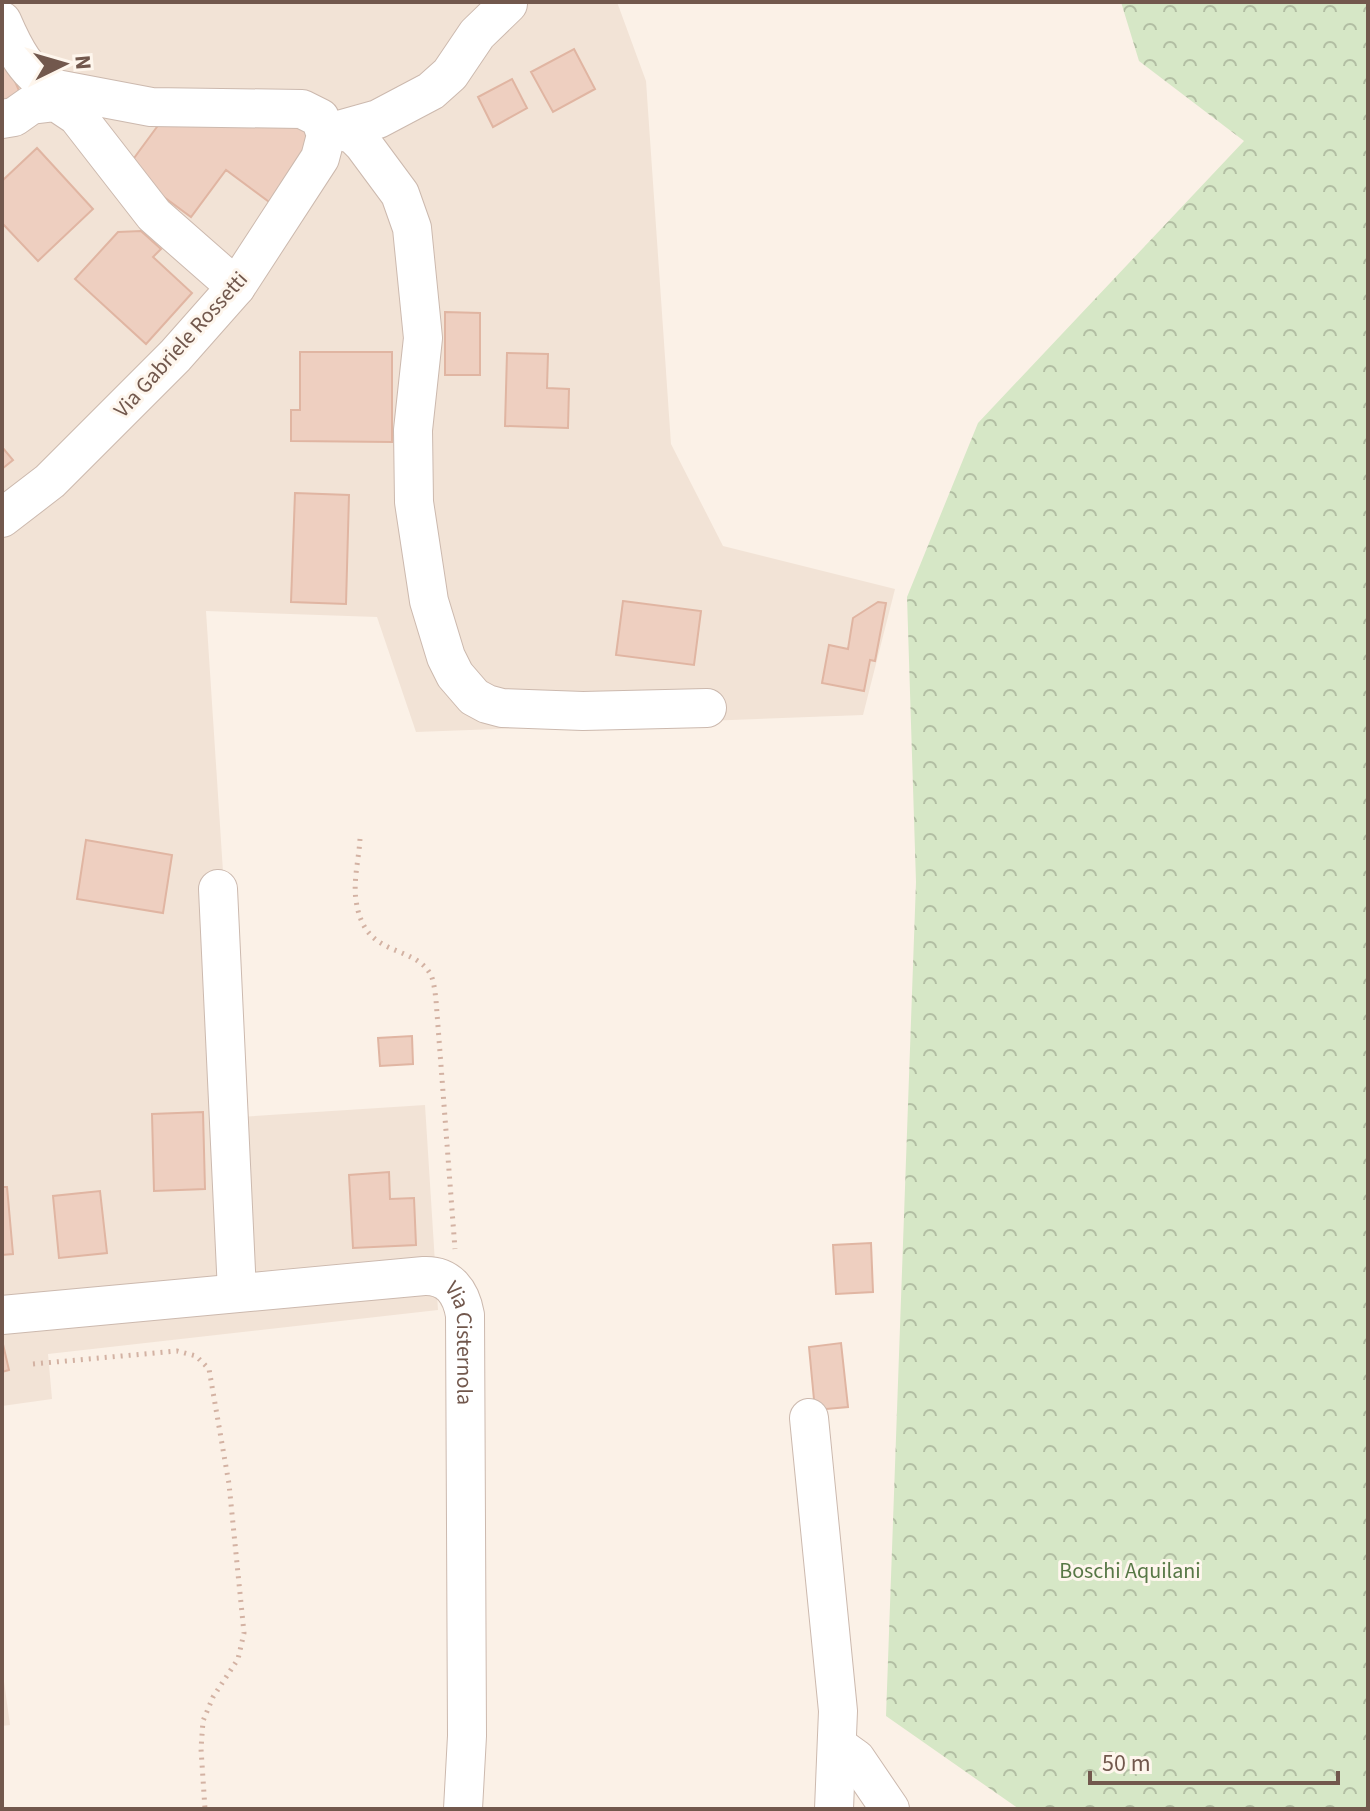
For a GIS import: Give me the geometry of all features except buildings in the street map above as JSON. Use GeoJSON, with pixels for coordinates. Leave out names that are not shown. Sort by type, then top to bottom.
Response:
{"type":"FeatureCollection","features":[{"type":"Feature","properties":{"kind":"street"},"geometry":{"type":"LineString","coordinates":[[334,132],[361,126],[405,107],[440,84],[477,34],[508,4]]}},
{"type":"Feature","properties":{"kind":"street"},"geometry":{"type":"LineString","coordinates":[[2,21],[23,62],[44,83],[56,89],[151,107],[302,109],[320,118],[334,132],[360,140],[404,203],[412,228],[423,338],[413,430],[414,502],[429,601],[446,657],[455,675],[474,697],[502,708],[583,711],[707,708]]}},
{"type":"Feature","properties":{"kind":"street"},"geometry":{"type":"LineString","coordinates":[[2,119],[14,117],[31,105],[56,102],[77,116],[154,215],[236,287]]}},
{"type":"Feature","properties":{"kind":"street","name":"Via Gabriele Rossetti"},"geometry":{"type":"LineString","coordinates":[[2,518],[50,481],[175,356],[236,287],[334,132]]}},
{"type":"Feature","properties":{"kind":"street"},"geometry":{"type":"LineString","coordinates":[[218,889],[237,1292]]}},
{"type":"Feature","properties":{"kind":"street","name":"Via Cisternola"},"geometry":{"type":"LineString","coordinates":[[2,1315],[431,1276],[447,1281],[458,1294],[465,1315],[467,1736],[463,1809]]}},
{"type":"Feature","properties":{"kind":"street"},"geometry":{"type":"LineString","coordinates":[[809,1418],[838,1711],[834,1809]]}},
{"type":"Feature","properties":{"kind":"street"},"geometry":{"type":"LineString","coordinates":[[838,1746],[856,1759],[890,1809]]}},
{"type":"Feature","properties":{"kind":"path"},"geometry":{"type":"LineString","coordinates":[[360,839],[355,899],[363,927],[376,941],[421,965],[431,976],[436,1000],[458,1294]]}},
{"type":"Feature","properties":{"kind":"path"},"geometry":{"type":"LineString","coordinates":[[33,1364],[177,1351],[196,1356],[209,1369],[229,1484],[244,1633],[238,1659],[213,1697],[203,1721],[201,1749],[205,1809]]}},
{"type":"Feature","properties":{"kind":"shaded area"},"geometry":{"type":"Polygon","coordinates":[[[2,2],[617,2],[646,81],[671,444],[723,546],[895,589],[863,715],[416,732],[377,617],[206,611],[239,1117],[425,1105],[438,1310],[48,1354],[52,1399],[2,1406],[2,2]]]}},
{"type":"Feature","properties":{"kind":"shaded area"},"geometry":{"type":"Polygon","coordinates":[[[2,1667],[10,1725],[2,1726],[2,1667]]]}},
{"type":"Feature","properties":{"kind":"green space","name":"Boschi Aquilani"},"geometry":{"type":"Polygon","coordinates":[[[1121,2],[1368,2],[1368,1809],[1019,1809],[886,1716],[916,882],[907,597],[978,423],[1244,141],[1139,61],[1121,2]]]}}]}
